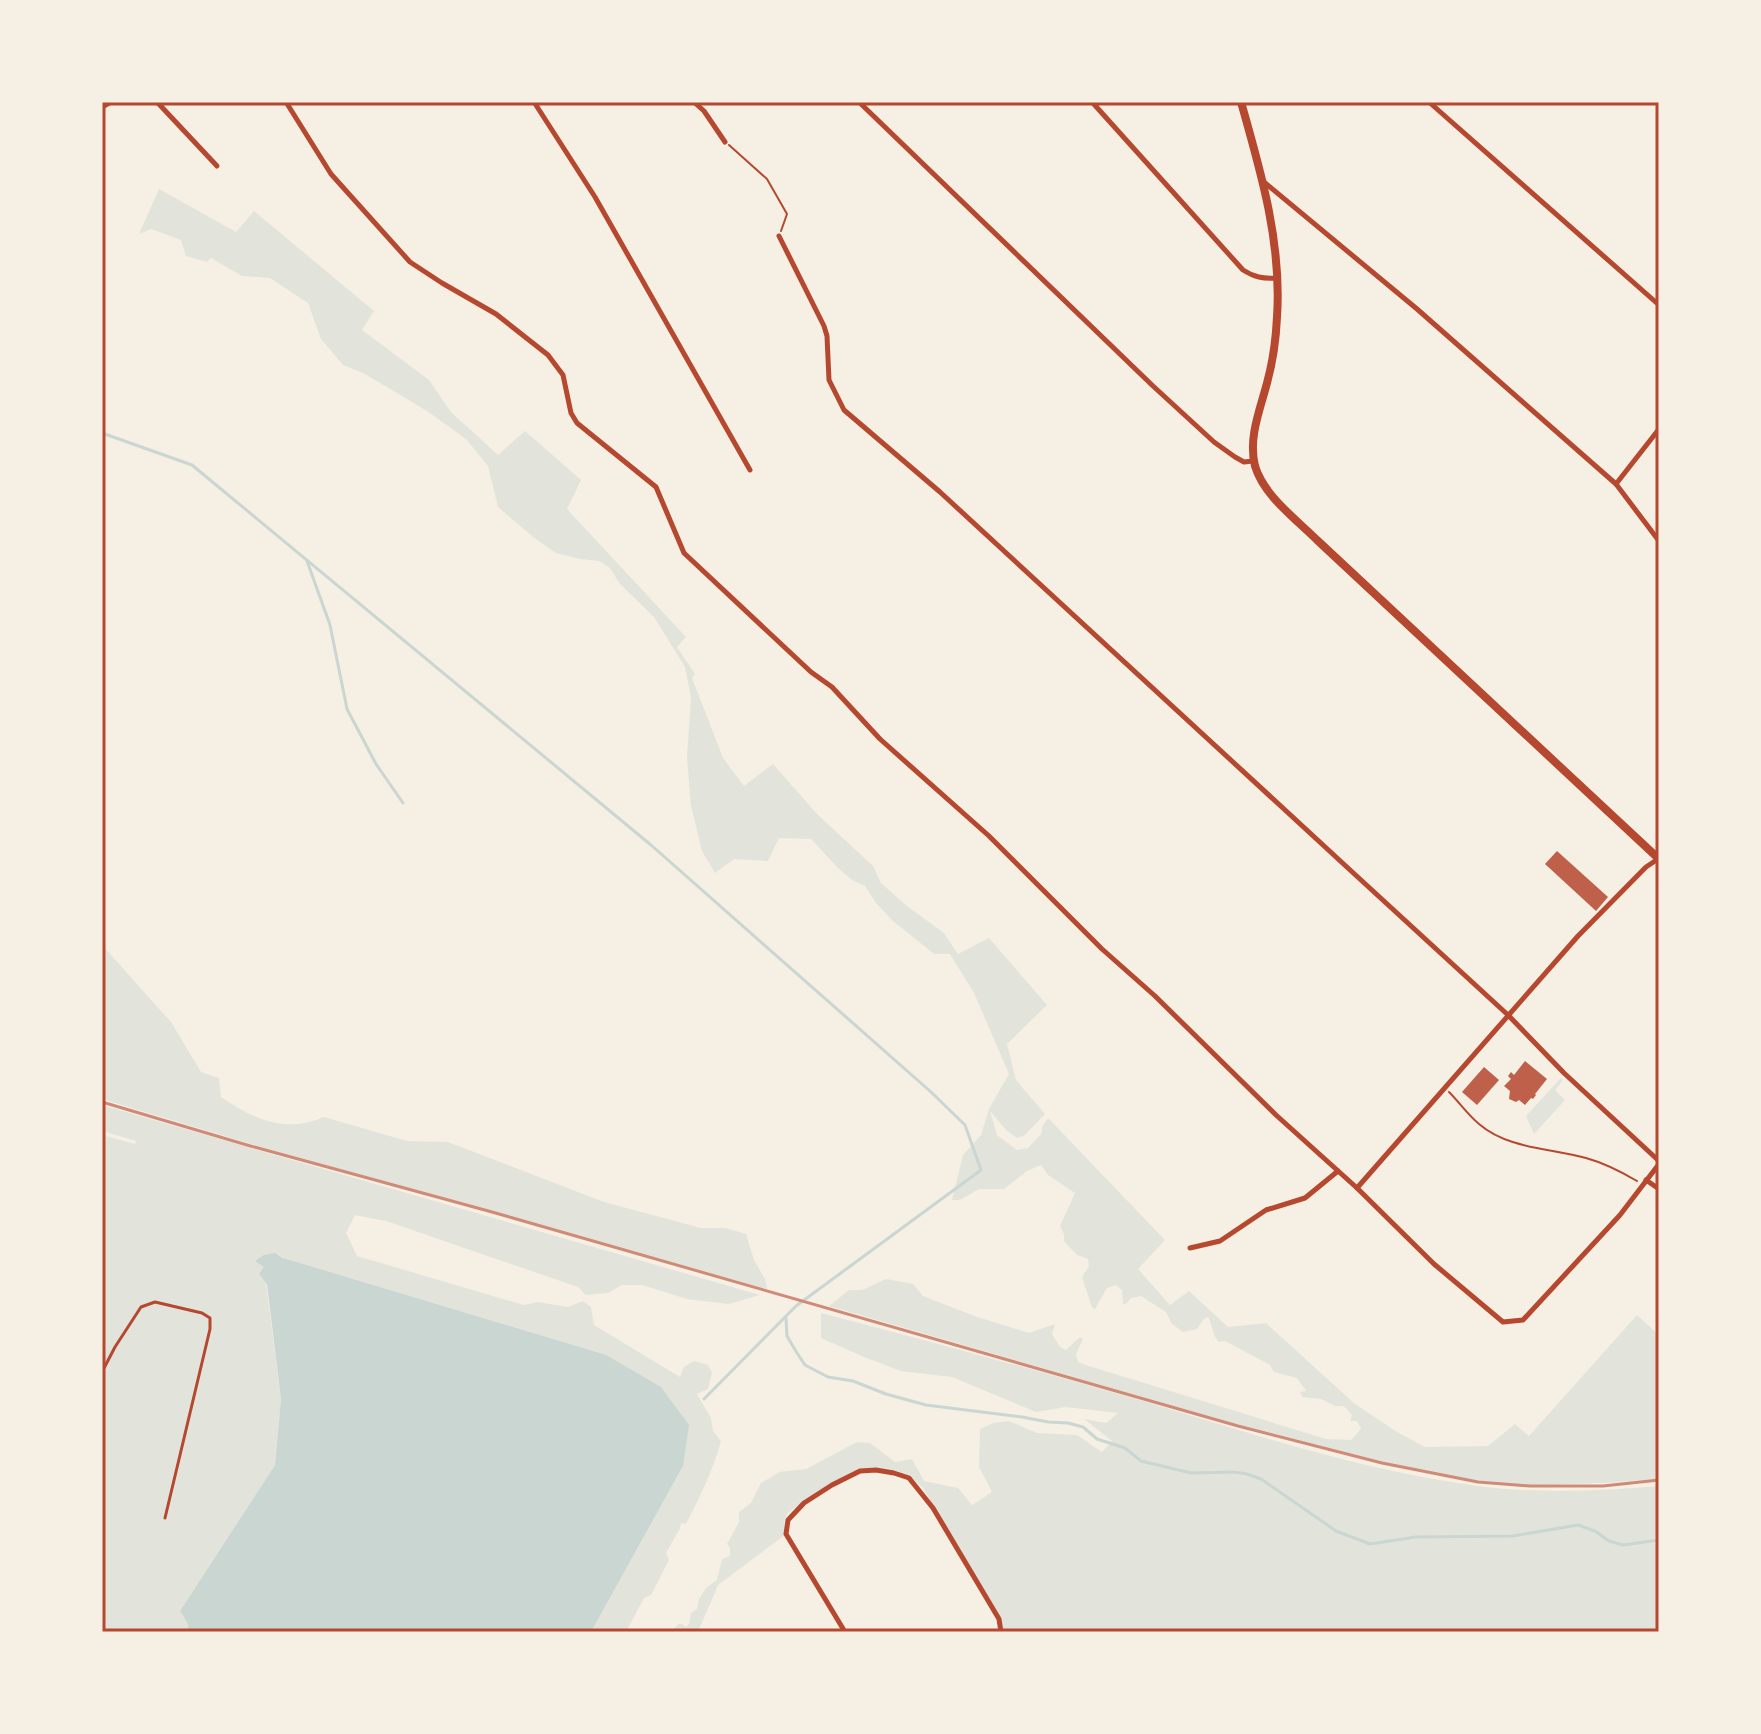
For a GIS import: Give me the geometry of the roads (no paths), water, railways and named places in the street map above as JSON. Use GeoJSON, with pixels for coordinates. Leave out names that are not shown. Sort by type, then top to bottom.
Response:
{"type":"FeatureCollection","features":[{"type":"Feature","properties":{"kind":"main road"},"geometry":{"type":"LineString","coordinates":[[1241,102],[1271,220],[1277,278],[1276,339],[1253,443],[1254,461],[1260,479],[1317,540],[1659,859]]}},
{"type":"Feature","properties":{"kind":"street"},"geometry":{"type":"LineString","coordinates":[[102,107],[111,102]]}},
{"type":"Feature","properties":{"kind":"street"},"geometry":{"type":"LineString","coordinates":[[157,102],[217,166]]}},
{"type":"Feature","properties":{"kind":"street"},"geometry":{"type":"LineString","coordinates":[[286,102],[331,174],[410,262],[496,314],[548,355],[563,375],[571,413],[577,423],[656,487],[684,553],[811,672],[832,687],[880,739],[989,836],[1102,949],[1434,1264],[1503,1322],[1523,1320],[1620,1215],[1659,1162],[1564,1073],[1508,1015],[940,492],[844,410],[829,380],[824,326],[779,236]]}},
{"type":"Feature","properties":{"kind":"street"},"geometry":{"type":"LineString","coordinates":[[534,102],[603,210],[750,470]]}},
{"type":"Feature","properties":{"kind":"street"},"geometry":{"type":"LineString","coordinates":[[694,102],[725,142]]}},
{"type":"Feature","properties":{"kind":"street"},"geometry":{"type":"LineString","coordinates":[[859,102],[1214,442],[1244,462],[1254,461]]}},
{"type":"Feature","properties":{"kind":"street"},"geometry":{"type":"LineString","coordinates":[[1092,102],[1243,270],[1263,279],[1277,278]]}},
{"type":"Feature","properties":{"kind":"street"},"geometry":{"type":"LineString","coordinates":[[1429,102],[1659,305]]}},
{"type":"Feature","properties":{"kind":"street"},"geometry":{"type":"LineString","coordinates":[[1263,181],[1407,300],[1616,484],[1659,541]]}},
{"type":"Feature","properties":{"kind":"street"},"geometry":{"type":"LineString","coordinates":[[1616,484],[1659,429]]}},
{"type":"Feature","properties":{"kind":"street"},"geometry":{"type":"LineString","coordinates":[[1357,1188],[1578,936],[1646,867],[1659,859]]}},
{"type":"Feature","properties":{"kind":"street"},"geometry":{"type":"LineString","coordinates":[[1190,1248],[1220,1241],[1266,1210],[1305,1198],[1338,1171]]}},
{"type":"Feature","properties":{"kind":"street"},"geometry":{"type":"LineString","coordinates":[[1645,1182],[1659,1189]]}},
{"type":"Feature","properties":{"kind":"street"},"geometry":{"type":"LineString","coordinates":[[845,1632],[786,1534],[788,1520],[804,1503],[832,1485],[860,1471],[876,1470],[909,1478],[933,1508],[999,1619],[1001,1632]]}},
{"type":"Feature","properties":{"kind":"lane"},"geometry":{"type":"LineString","coordinates":[[102,1372],[141,1307],[155,1302],[202,1313],[210,1318],[210,1329],[165,1518]]}},
{"type":"Feature","properties":{"kind":"waterway"},"geometry":{"type":"LineString","coordinates":[[102,433],[192,465],[651,845],[965,1125],[981,1170],[796,1306],[704,1399]]}},
{"type":"Feature","properties":{"kind":"waterway"},"geometry":{"type":"LineString","coordinates":[[307,561],[330,625],[347,709],[376,764],[403,803]]}},
{"type":"Feature","properties":{"kind":"waterway"},"geometry":{"type":"LineString","coordinates":[[786,1319],[787,1336],[805,1365],[828,1377],[853,1381],[926,1405],[1068,1423],[1083,1427],[1097,1439],[1125,1448],[1141,1461],[1191,1473],[1247,1474],[1261,1479],[1336,1531],[1370,1544],[1416,1537],[1513,1536],[1578,1525],[1623,1545],[1659,1540]]}},
{"type":"Feature","properties":{"kind":"railway"},"geometry":{"type":"LineString","coordinates":[[102,1102],[1238,1426],[1382,1463],[1478,1482],[1530,1486],[1603,1486],[1659,1480]]}}]}
